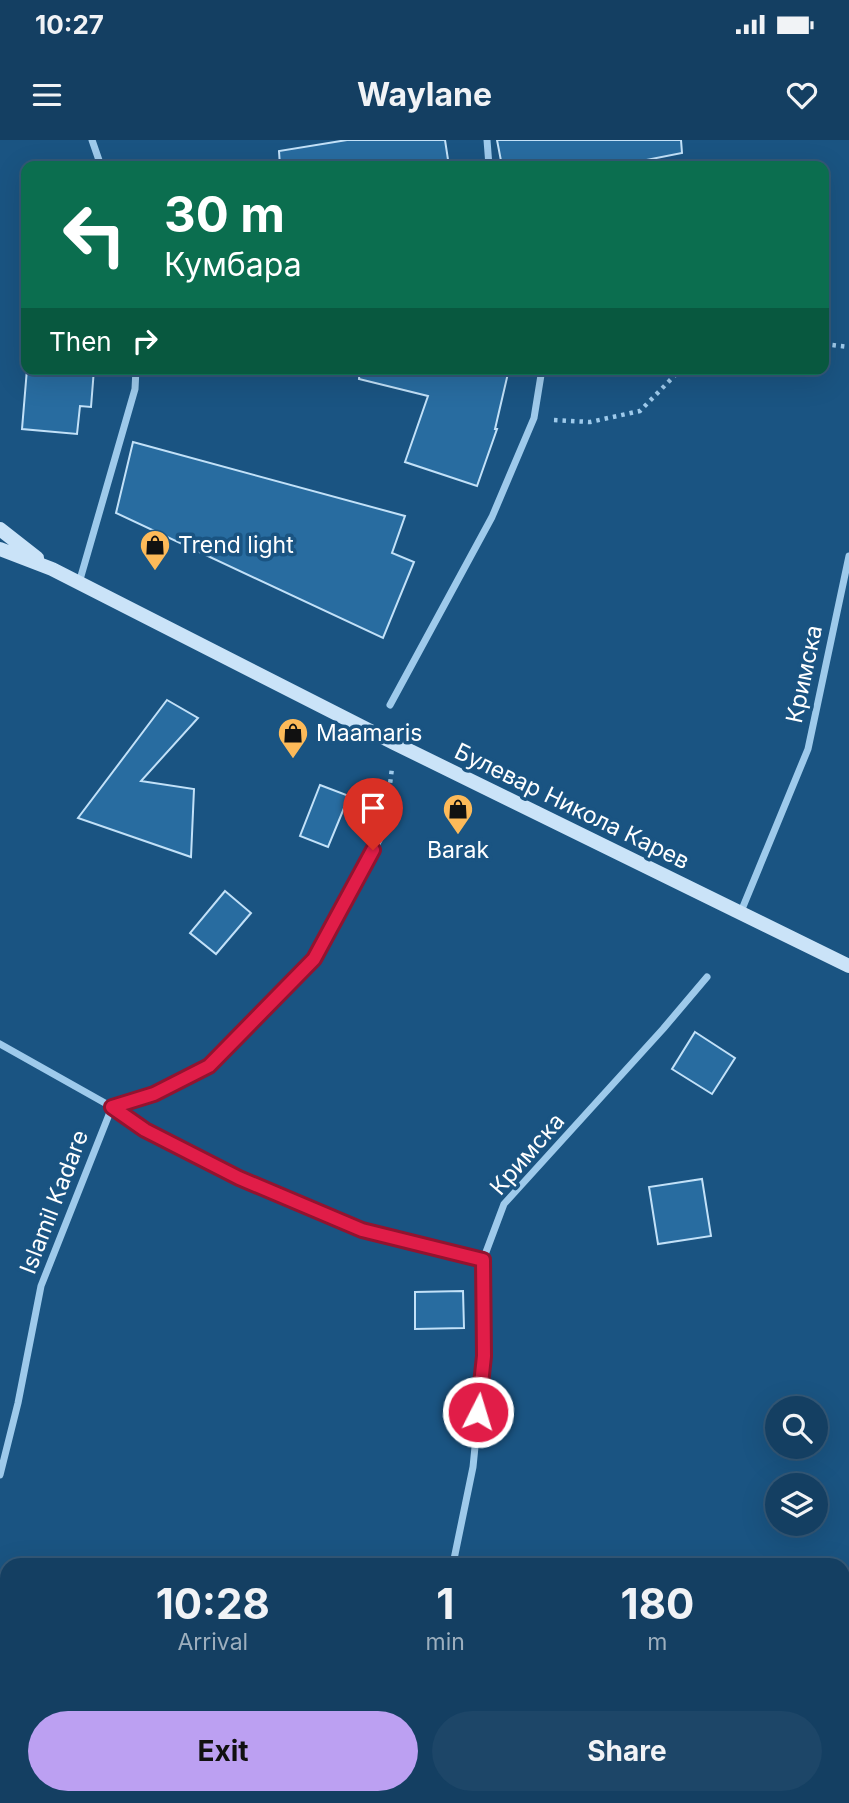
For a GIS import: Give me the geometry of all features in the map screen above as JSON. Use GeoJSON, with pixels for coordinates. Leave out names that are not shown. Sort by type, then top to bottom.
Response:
{"type":"FeatureCollection","features":[{"type":"Feature","properties":{"kind":"street"},"geometry":{"type":"LineString","coordinates":[[92,140],[99,161]]}},
{"type":"Feature","properties":{"kind":"street"},"geometry":{"type":"LineString","coordinates":[[487,140],[489,161]]}},
{"type":"Feature","properties":{"kind":"street"},"geometry":{"type":"LineString","coordinates":[[79,583],[135,389],[136,375]]}},
{"type":"Feature","properties":{"kind":"street"},"geometry":{"type":"LineString","coordinates":[[390,705],[492,517],[534,418],[541,375]]}},
{"type":"Feature","properties":{"kind":"street","name":"Булевар Никола Карев"},"geometry":{"type":"LineString","coordinates":[[0,529],[52,569]]}},
{"type":"Feature","properties":{"kind":"street","name":"Булевар Никола Карев"},"geometry":{"type":"LineString","coordinates":[[0,549],[52,569],[394,743],[849,966]]}},
{"type":"Feature","properties":{"kind":"street","name":"Кримска"},"geometry":{"type":"LineString","coordinates":[[740,914],[808,749],[849,555]]}},
{"type":"Feature","properties":{"kind":"street"},"geometry":{"type":"LineString","coordinates":[[112,1107],[154,1094],[209,1066],[219,1057],[314,959],[385,829]]}},
{"type":"Feature","properties":{"kind":"street","name":"Кримска"},"geometry":{"type":"LineString","coordinates":[[454,1558],[476,1439],[484,1356],[483,1260],[504,1204],[663,1030],[706,977]]}},
{"type":"Feature","properties":{"kind":"street"},"geometry":{"type":"LineString","coordinates":[[0,1044],[112,1107],[145,1130],[239,1178],[362,1230],[483,1260]]}},
{"type":"Feature","properties":{"kind":"street"},"geometry":{"type":"LineString","coordinates":[[0,1051],[9,1049]]}},
{"type":"Feature","properties":{"kind":"street","name":"Islamil Kadare"},"geometry":{"type":"LineString","coordinates":[[0,1475],[18,1403],[41,1286],[112,1107]]}},
{"type":"Feature","properties":{"kind":"path"},"geometry":{"type":"LineString","coordinates":[[829,345],[849,347]]}},
{"type":"Feature","properties":{"kind":"path"},"geometry":{"type":"LineString","coordinates":[[534,418],[590,422],[640,411],[675,375]]}},
{"type":"Feature","properties":{"kind":"path"},"geometry":{"type":"LineString","coordinates":[[385,829],[394,743]]}},
{"type":"Feature","properties":{"kind":"building"},"geometry":{"type":"Polygon","coordinates":[[[347,140],[445,140],[448,161],[280,161],[279,151],[347,140]]]}},
{"type":"Feature","properties":{"kind":"building"},"geometry":{"type":"Polygon","coordinates":[[[497,140],[681,140],[682,153],[641,161],[501,161],[497,140]]]}},
{"type":"Feature","properties":{"kind":"building"},"geometry":{"type":"Polygon","coordinates":[[[26,375],[94,375],[91,407],[80,406],[77,434],[22,429],[26,375]]]}},
{"type":"Feature","properties":{"kind":"building"},"geometry":{"type":"Polygon","coordinates":[[[359,375],[508,375],[497,429],[477,486],[405,462],[428,396],[359,379],[359,375]]]}},
{"type":"Feature","properties":{"kind":"building"},"geometry":{"type":"Polygon","coordinates":[[[133,442],[405,516],[392,553],[414,562],[383,638],[116,513],[133,442]]]}},
{"type":"Feature","properties":{"kind":"building"},"geometry":{"type":"Polygon","coordinates":[[[167,700],[198,718],[141,781],[194,789],[191,857],[78,818],[167,700]]]}},
{"type":"Feature","properties":{"kind":"building"},"geometry":{"type":"Polygon","coordinates":[[[320,785],[349,796],[328,847],[300,836],[320,785]]]}},
{"type":"Feature","properties":{"kind":"building"},"geometry":{"type":"Polygon","coordinates":[[[225,891],[251,913],[216,954],[190,933],[225,891]]]}},
{"type":"Feature","properties":{"kind":"building"},"geometry":{"type":"Polygon","coordinates":[[[695,1032],[735,1058],[712,1094],[672,1069],[695,1032]]]}},
{"type":"Feature","properties":{"kind":"building"},"geometry":{"type":"Polygon","coordinates":[[[702,1179],[711,1236],[658,1244],[649,1187],[702,1179]]]}},
{"type":"Feature","properties":{"kind":"building"},"geometry":{"type":"Polygon","coordinates":[[[463,1291],[464,1328],[415,1329],[415,1292],[463,1291]]]}},
{"type":"Feature","properties":{"kind":"place","name":"Trend light"},"geometry":{"type":"Point","coordinates":[155,572]}},
{"type":"Feature","properties":{"kind":"place","name":"Maamaris"},"geometry":{"type":"Point","coordinates":[293,760]}},
{"type":"Feature","properties":{"kind":"place","name":"Barak"},"geometry":{"type":"Point","coordinates":[458,836]}},
{"type":"Feature","properties":{"kind":"route"},"geometry":{"type":"LineString","coordinates":[[373,850],[314,959],[209,1066],[154,1094],[112,1107],[145,1130],[239,1178],[362,1230],[483,1260],[484,1356],[478,1412]]}}]}
